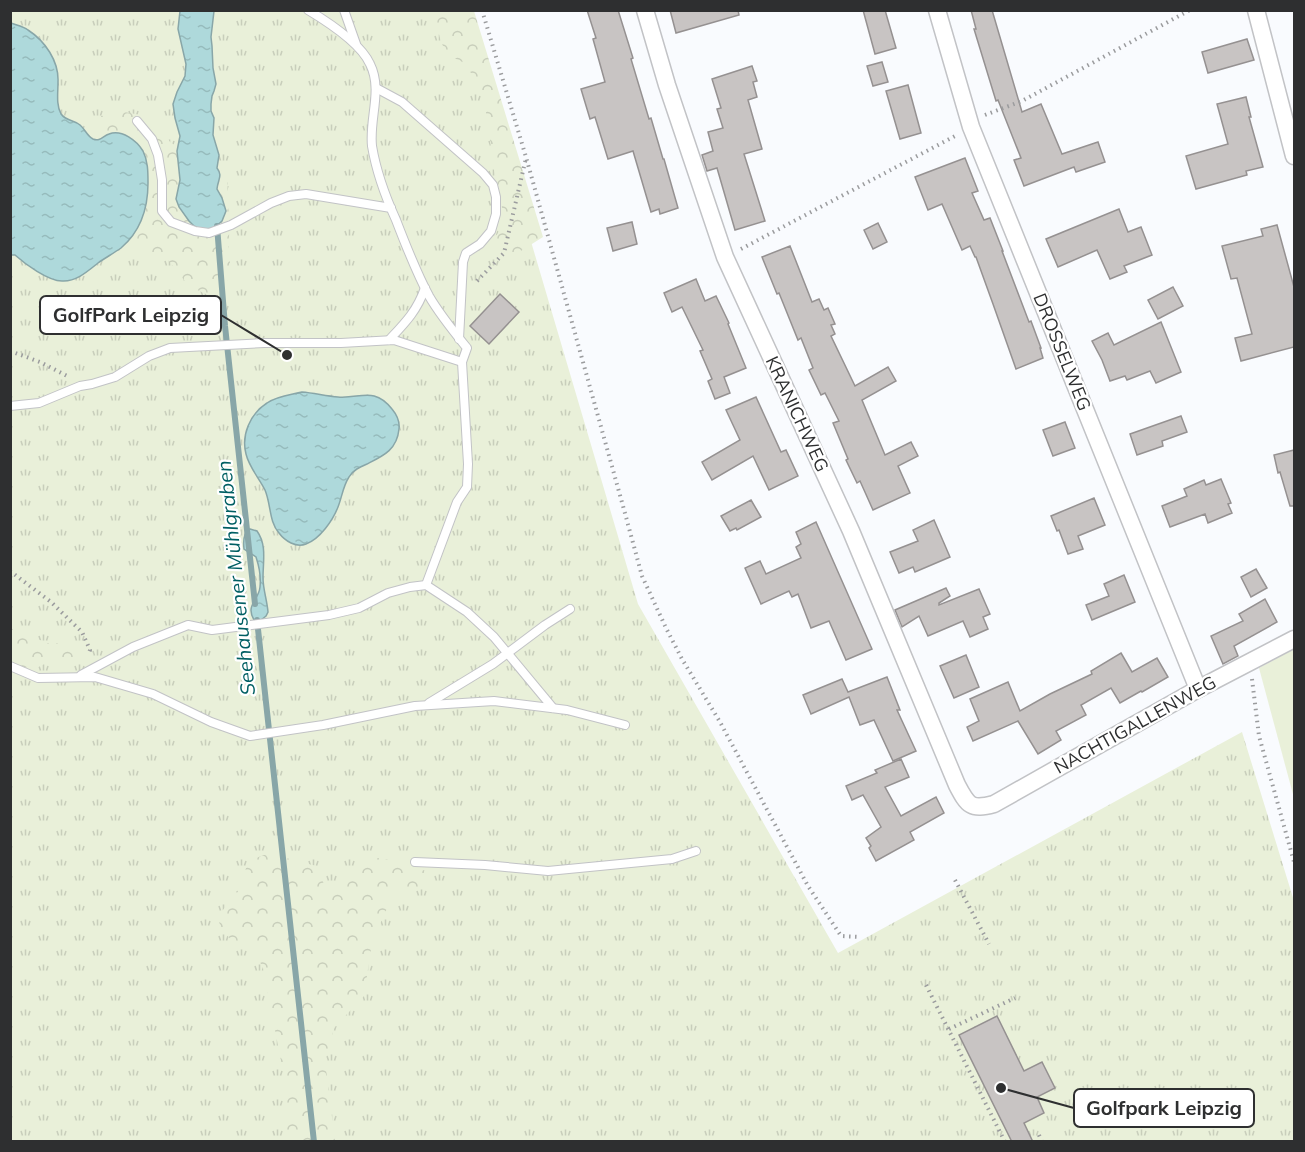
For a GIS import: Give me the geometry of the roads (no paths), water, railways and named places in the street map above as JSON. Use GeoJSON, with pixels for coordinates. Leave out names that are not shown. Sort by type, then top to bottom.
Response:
{"type":"FeatureCollection","features":[{"type":"Feature","properties":{"kind":"street","name":"KRANICHWEG"},"geometry":{"type":"LineString","coordinates":[[645,10],[725,257],[850,531],[957,785],[974,807]]}},
{"type":"Feature","properties":{"kind":"street","name":"DROSSELWEG"},"geometry":{"type":"LineString","coordinates":[[937,10],[971,127],[1198,689]]}},
{"type":"Feature","properties":{"kind":"street"},"geometry":{"type":"LineString","coordinates":[[1256,10],[1294,156]]}},
{"type":"Feature","properties":{"kind":"street","name":"NACHTIGALLENWEG"},"geometry":{"type":"LineString","coordinates":[[974,807],[994,804],[1012,795],[1198,689],[1294,639]]}},
{"type":"Feature","properties":{"kind":"lane"},"geometry":{"type":"LineString","coordinates":[[344,10],[357,47]]}},
{"type":"Feature","properties":{"kind":"lane"},"geometry":{"type":"LineString","coordinates":[[309,11],[347,38],[365,54],[372,67],[376,88],[372,146],[384,191],[430,298],[467,348],[462,362],[468,464],[467,487],[457,502],[426,585]]}},
{"type":"Feature","properties":{"kind":"lane"},"geometry":{"type":"LineString","coordinates":[[376,88],[402,102],[483,173],[493,185],[496,214],[491,231],[466,253],[463,262],[459,339]]}},
{"type":"Feature","properties":{"kind":"lane"},"geometry":{"type":"LineString","coordinates":[[137,121],[152,139],[158,155],[162,180],[162,211],[171,222],[195,231],[209,233],[231,225],[271,203],[289,196],[306,194],[391,208]]}},
{"type":"Feature","properties":{"kind":"lane"},"geometry":{"type":"LineString","coordinates":[[388,340],[410,318],[425,288]]}},
{"type":"Feature","properties":{"kind":"lane"},"geometry":{"type":"LineString","coordinates":[[10,406],[39,403],[80,386],[115,377],[149,356],[170,348],[394,340],[462,362]]}},
{"type":"Feature","properties":{"kind":"lane"},"geometry":{"type":"LineString","coordinates":[[78,677],[133,647],[188,625],[212,630],[329,615],[359,608],[388,593],[426,585],[467,612],[494,637],[553,708]]}},
{"type":"Feature","properties":{"kind":"lane"},"geometry":{"type":"LineString","coordinates":[[426,705],[493,664],[570,609]]}},
{"type":"Feature","properties":{"kind":"lane"},"geometry":{"type":"LineString","coordinates":[[10,666],[38,678],[95,677],[153,694],[211,722],[250,736],[323,725],[416,706],[494,701],[567,710],[625,725]]}},
{"type":"Feature","properties":{"kind":"lane"},"geometry":{"type":"LineString","coordinates":[[415,862],[548,871],[672,859],[696,851]]}},
{"type":"Feature","properties":{"kind":"water"},"geometry":{"type":"Polygon","coordinates":[[[180,11],[214,11],[211,37],[216,84],[211,111],[214,118],[213,135],[219,155],[217,168],[220,176],[217,189],[226,211],[222,221],[214,228],[201,230],[189,221],[176,199],[180,180],[177,151],[180,136],[173,104],[185,76],[186,64],[178,29],[180,11]]]}},
{"type":"Feature","properties":{"kind":"water"},"geometry":{"type":"Polygon","coordinates":[[[11,23],[34,35],[50,52],[58,74],[58,103],[61,114],[80,125],[95,140],[114,133],[129,137],[140,147],[146,159],[148,192],[145,210],[134,234],[121,248],[72,280],[62,281],[50,278],[15,255],[11,255],[11,23]]]}},
{"type":"Feature","properties":{"kind":"water"},"geometry":{"type":"Polygon","coordinates":[[[302,392],[338,397],[366,395],[379,398],[394,411],[399,426],[398,436],[392,447],[351,475],[345,484],[336,512],[325,528],[311,542],[298,545],[281,536],[276,529],[265,490],[247,459],[245,440],[248,426],[261,408],[275,399],[302,392]]]}},
{"type":"Feature","properties":{"kind":"water"},"geometry":{"type":"Polygon","coordinates":[[[250,529],[257,531],[263,548],[263,582],[268,612],[261,620],[254,620],[251,610],[259,592],[260,580],[256,557],[244,549],[244,538],[250,529]]]}},
{"type":"Feature","properties":{"kind":"waterway","name":"Seehausener Mühlgraben"},"geometry":{"type":"LineString","coordinates":[[217,226],[225,326],[255,604]]}},
{"type":"Feature","properties":{"kind":"waterway","name":"Seehausener Mühlgraben"},"geometry":{"type":"LineString","coordinates":[[257,620],[314,1142]]}},
{"type":"Feature","properties":{"kind":"place","name":"GolfPark Leipzig"},"geometry":{"type":"Point","coordinates":[287,355]}},
{"type":"Feature","properties":{"kind":"place","name":"Golfpark Leipzig"},"geometry":{"type":"Point","coordinates":[1001,1088]}}]}
